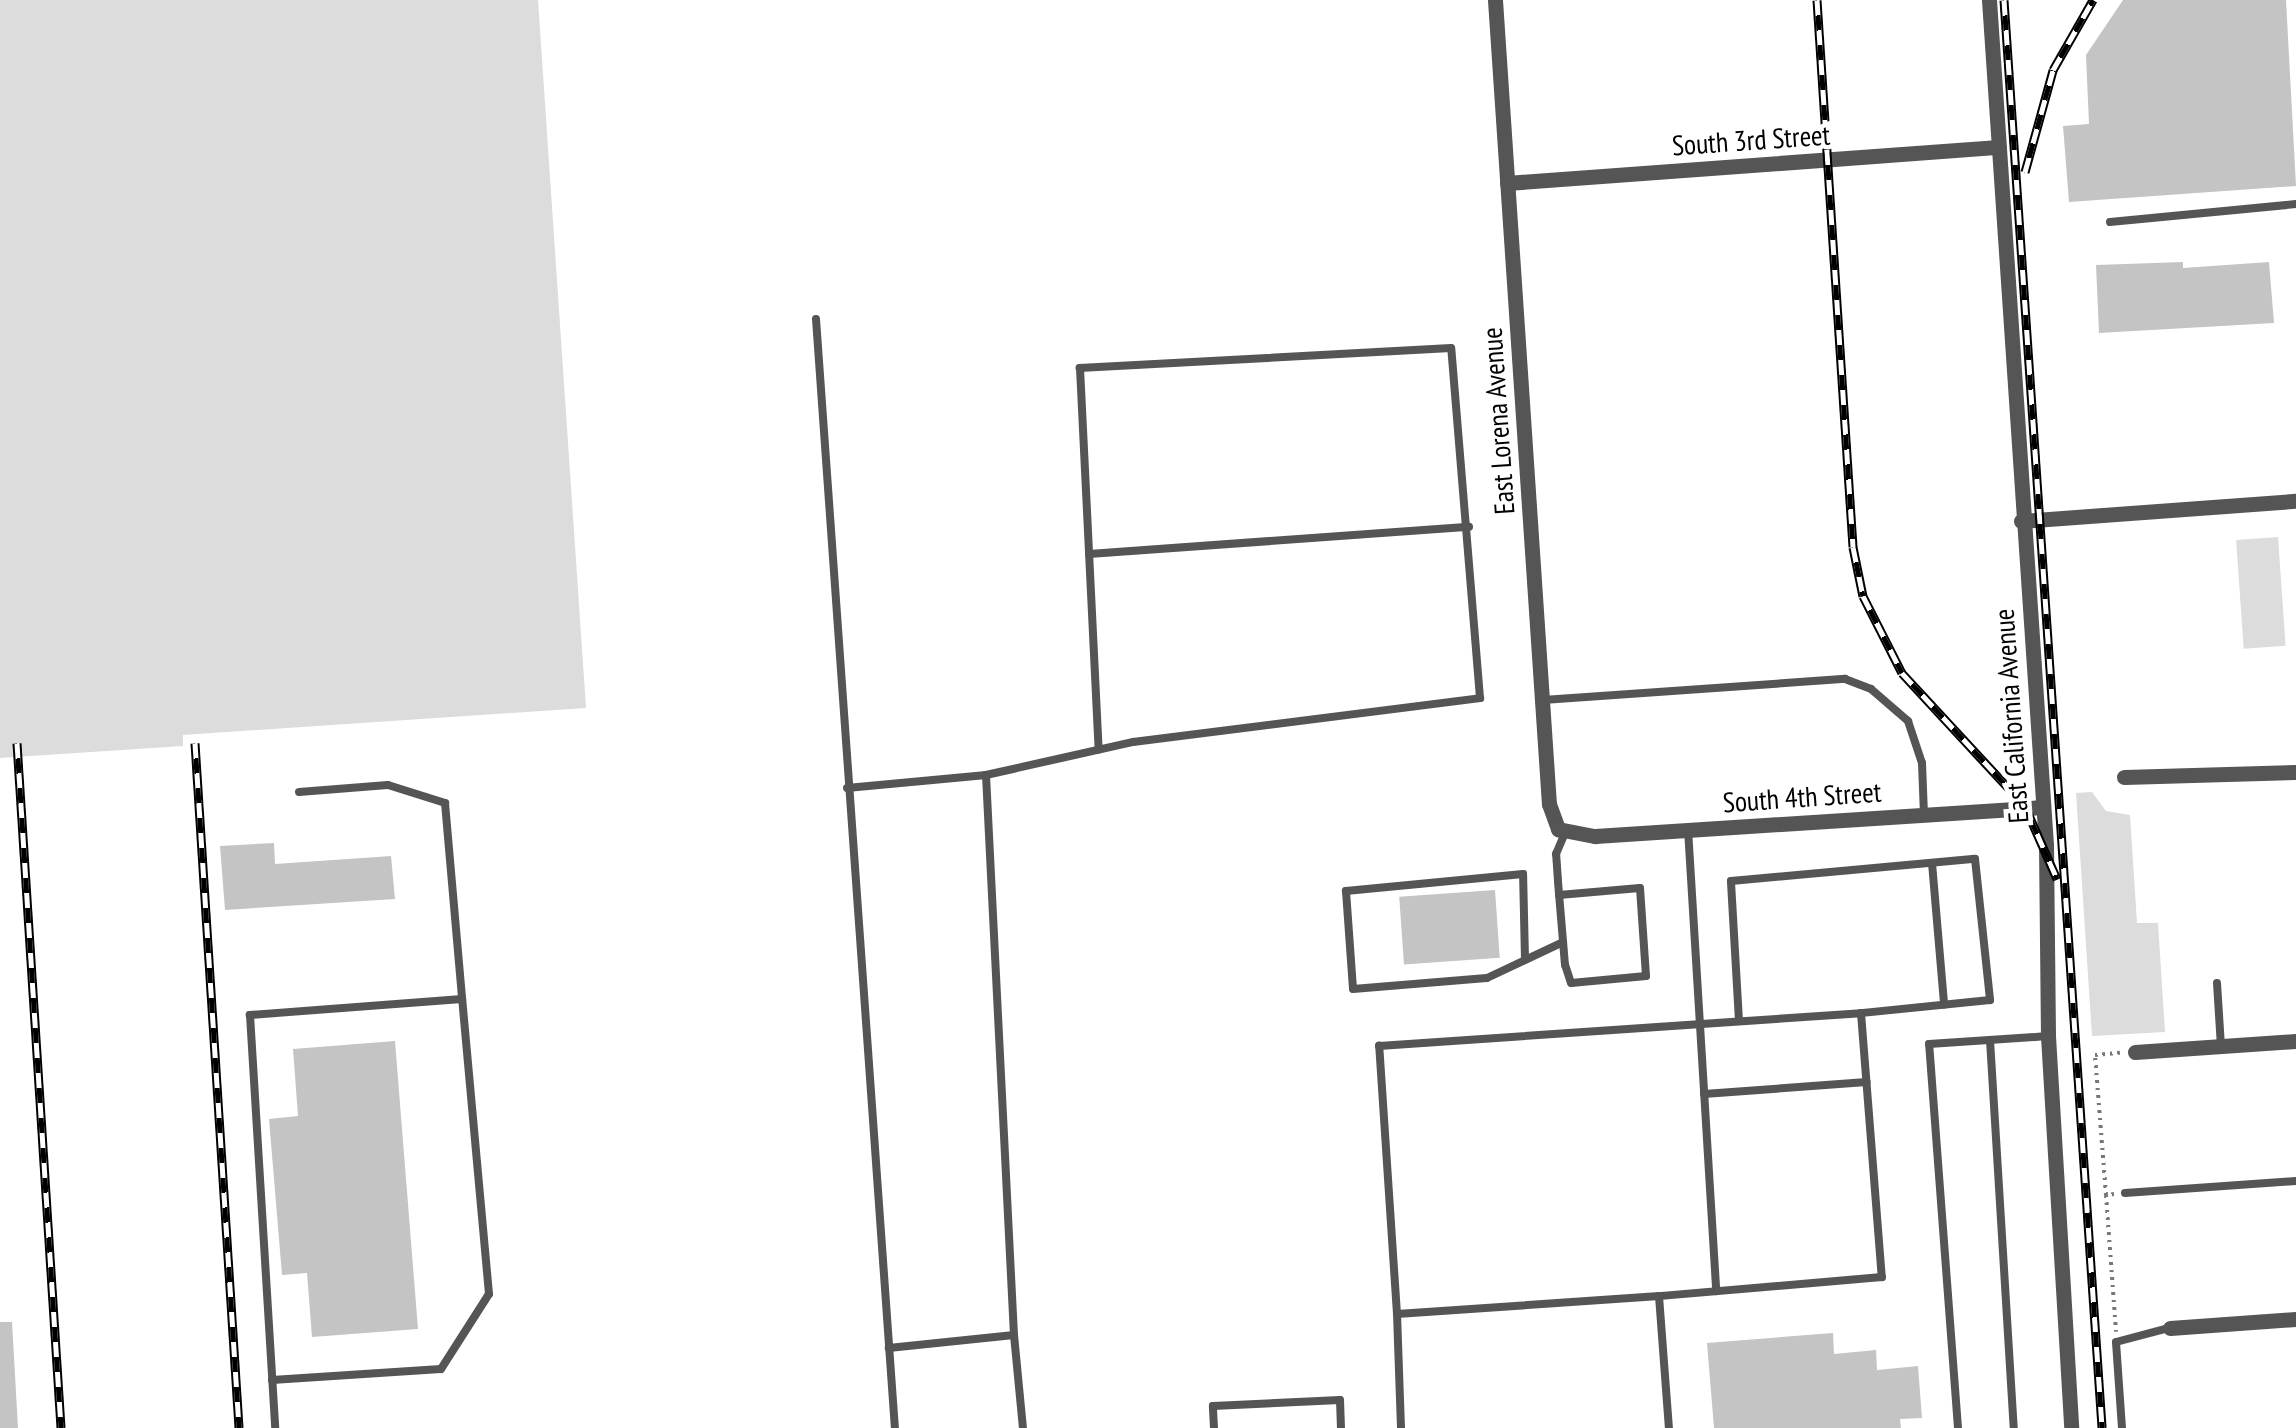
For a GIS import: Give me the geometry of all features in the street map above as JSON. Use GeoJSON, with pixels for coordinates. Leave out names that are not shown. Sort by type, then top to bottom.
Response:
{"type":"FeatureCollection","features":[{"type":"Feature","properties":{"kind":"street","name":"East Lorena Avenue"},"geometry":{"type":"LineString","coordinates":[[1495,0],[1542,700],[1552,818],[1565,833]]}},
{"type":"Feature","properties":{"kind":"street","name":"East California Avenue"},"geometry":{"type":"LineString","coordinates":[[1989,0],[2043,807],[2048,1036],[2070,1428]]}},
{"type":"Feature","properties":{"kind":"street","name":"South 3rd Street"},"geometry":{"type":"LineString","coordinates":[[1507,183],[1999,147]]}},
{"type":"Feature","properties":{"kind":"street"},"geometry":{"type":"LineString","coordinates":[[2021,521],[2296,502]]}},
{"type":"Feature","properties":{"kind":"street"},"geometry":{"type":"LineString","coordinates":[[2124,777],[2296,772]]}},
{"type":"Feature","properties":{"kind":"street","name":"South 4th Street"},"geometry":{"type":"LineString","coordinates":[[1565,833],[2043,807]]}},
{"type":"Feature","properties":{"kind":"street"},"geometry":{"type":"LineString","coordinates":[[2135,1052],[2296,1042]]}},
{"type":"Feature","properties":{"kind":"street"},"geometry":{"type":"LineString","coordinates":[[2170,1328],[2296,1319]]}},
{"type":"Feature","properties":{"kind":"lane"},"geometry":{"type":"LineString","coordinates":[[2110,222],[2296,204]]}},
{"type":"Feature","properties":{"kind":"lane"},"geometry":{"type":"LineString","coordinates":[[816,319],[896,1428]]}},
{"type":"Feature","properties":{"kind":"lane"},"geometry":{"type":"LineString","coordinates":[[847,788],[986,775],[1098,750],[1480,698],[1470,527],[1451,348],[1080,368],[1098,750]]}},
{"type":"Feature","properties":{"kind":"lane"},"geometry":{"type":"LineString","coordinates":[[1089,554],[1470,527]]}},
{"type":"Feature","properties":{"kind":"lane"},"geometry":{"type":"LineString","coordinates":[[1542,700],[1845,679],[1872,690],[1908,721],[1922,763],[1924,814]]}},
{"type":"Feature","properties":{"kind":"lane"},"geometry":{"type":"LineString","coordinates":[[986,775],[1014,1335],[1023,1428]]}},
{"type":"Feature","properties":{"kind":"lane"},"geometry":{"type":"LineString","coordinates":[[272,1380],[440,1369],[489,1294],[445,802],[388,785],[298,792]]}},
{"type":"Feature","properties":{"kind":"lane"},"geometry":{"type":"LineString","coordinates":[[1688,829],[1716,1292]]}},
{"type":"Feature","properties":{"kind":"lane"},"geometry":{"type":"LineString","coordinates":[[1559,896],[1640,888],[1646,976],[1570,982],[1563,942],[1559,896],[1556,854],[1565,833]]}},
{"type":"Feature","properties":{"kind":"lane"},"geometry":{"type":"LineString","coordinates":[[1401,1428],[1378,1046],[1861,1013],[1990,1000],[1975,860],[1731,882],[1739,1021]]}},
{"type":"Feature","properties":{"kind":"lane"},"geometry":{"type":"LineString","coordinates":[[1932,864],[1944,1004]]}},
{"type":"Feature","properties":{"kind":"lane"},"geometry":{"type":"LineString","coordinates":[[1525,959],[1523,874],[1346,891],[1354,989],[1487,978],[1563,942]]}},
{"type":"Feature","properties":{"kind":"lane"},"geometry":{"type":"LineString","coordinates":[[2217,983],[2222,1046]]}},
{"type":"Feature","properties":{"kind":"lane"},"geometry":{"type":"LineString","coordinates":[[275,1428],[250,1015],[462,999]]}},
{"type":"Feature","properties":{"kind":"lane"},"geometry":{"type":"LineString","coordinates":[[1397,1314],[1882,1277],[1861,1013]]}},
{"type":"Feature","properties":{"kind":"lane"},"geometry":{"type":"LineString","coordinates":[[1958,1428],[1930,1044],[2048,1036]]}},
{"type":"Feature","properties":{"kind":"lane"},"geometry":{"type":"LineString","coordinates":[[1990,1040],[2014,1428]]}},
{"type":"Feature","properties":{"kind":"lane"},"geometry":{"type":"LineString","coordinates":[[1704,1094],[1867,1082]]}},
{"type":"Feature","properties":{"kind":"lane"},"geometry":{"type":"LineString","coordinates":[[2125,1193],[2296,1181]]}},
{"type":"Feature","properties":{"kind":"lane"},"geometry":{"type":"LineString","coordinates":[[1659,1296],[1668,1428]]}},
{"type":"Feature","properties":{"kind":"lane"},"geometry":{"type":"LineString","coordinates":[[2122,1428],[2116,1342],[2170,1328]]}},
{"type":"Feature","properties":{"kind":"lane"},"geometry":{"type":"LineString","coordinates":[[889,1348],[1014,1335]]}},
{"type":"Feature","properties":{"kind":"lane"},"geometry":{"type":"LineString","coordinates":[[1214,1428],[1213,1406],[1340,1400],[1341,1428]]}},
{"type":"Feature","properties":{"kind":"path"},"geometry":{"type":"LineString","coordinates":[[2116,1342],[2095,1056],[2135,1052]]}},
{"type":"Feature","properties":{"kind":"path"},"geometry":{"type":"LineString","coordinates":[[2106,1195],[2125,1193]]}},
{"type":"Feature","properties":{"kind":"shaded area"},"geometry":{"type":"Polygon","coordinates":[[[0,0],[538,0],[586,708],[183,735],[183,746],[0,758],[0,0]]]}},
{"type":"Feature","properties":{"kind":"shaded area"},"geometry":{"type":"Polygon","coordinates":[[[2278,537],[2286,646],[2244,649],[2236,540],[2278,537]]]}},
{"type":"Feature","properties":{"kind":"shaded area"},"geometry":{"type":"Polygon","coordinates":[[[2092,792],[2106,811],[2130,815],[2137,923],[2158,923],[2165,1032],[2092,1036],[2076,793],[2092,792]]]}},
{"type":"Feature","properties":{"kind":"building"},"geometry":{"type":"Polygon","coordinates":[[[2123,0],[2286,0],[2296,186],[2069,202],[2063,126],[2089,124],[2086,55],[2123,0]]]}},
{"type":"Feature","properties":{"kind":"building"},"geometry":{"type":"Polygon","coordinates":[[[2183,262],[2183,268],[2269,262],[2274,323],[2099,333],[2096,265],[2183,262]]]}},
{"type":"Feature","properties":{"kind":"building"},"geometry":{"type":"Polygon","coordinates":[[[274,843],[275,864],[391,856],[395,899],[225,910],[220,846],[274,843]]]}},
{"type":"Feature","properties":{"kind":"building"},"geometry":{"type":"Polygon","coordinates":[[[1495,890],[1500,958],[1404,965],[1399,897],[1495,890]]]}},
{"type":"Feature","properties":{"kind":"building"},"geometry":{"type":"Polygon","coordinates":[[[395,1041],[418,1329],[312,1337],[307,1273],[282,1275],[269,1119],[298,1116],[293,1049],[395,1041]]]}},
{"type":"Feature","properties":{"kind":"building"},"geometry":{"type":"Polygon","coordinates":[[[0,1322],[12,1322],[18,1428],[0,1428],[0,1322]]]}},
{"type":"Feature","properties":{"kind":"building"},"geometry":{"type":"Polygon","coordinates":[[[1833,1333],[1834,1354],[1876,1350],[1877,1370],[1918,1366],[1922,1418],[1900,1419],[1901,1428],[1714,1428],[1707,1343],[1833,1333]]]}},
{"type":"Feature","properties":{"kind":"railway"},"geometry":{"type":"LineString","coordinates":[[1817,0],[1853,547],[1863,596],[1902,673],[2025,806],[2057,879]]}},
{"type":"Feature","properties":{"kind":"railway"},"geometry":{"type":"LineString","coordinates":[[2004,0],[2102,1428]]}},
{"type":"Feature","properties":{"kind":"railway"},"geometry":{"type":"LineString","coordinates":[[2025,172],[2053,70],[2093,0]]}},
{"type":"Feature","properties":{"kind":"railway"},"geometry":{"type":"LineString","coordinates":[[17,743],[61,1428]]}},
{"type":"Feature","properties":{"kind":"railway"},"geometry":{"type":"LineString","coordinates":[[195,743],[239,1428]]}}]}
